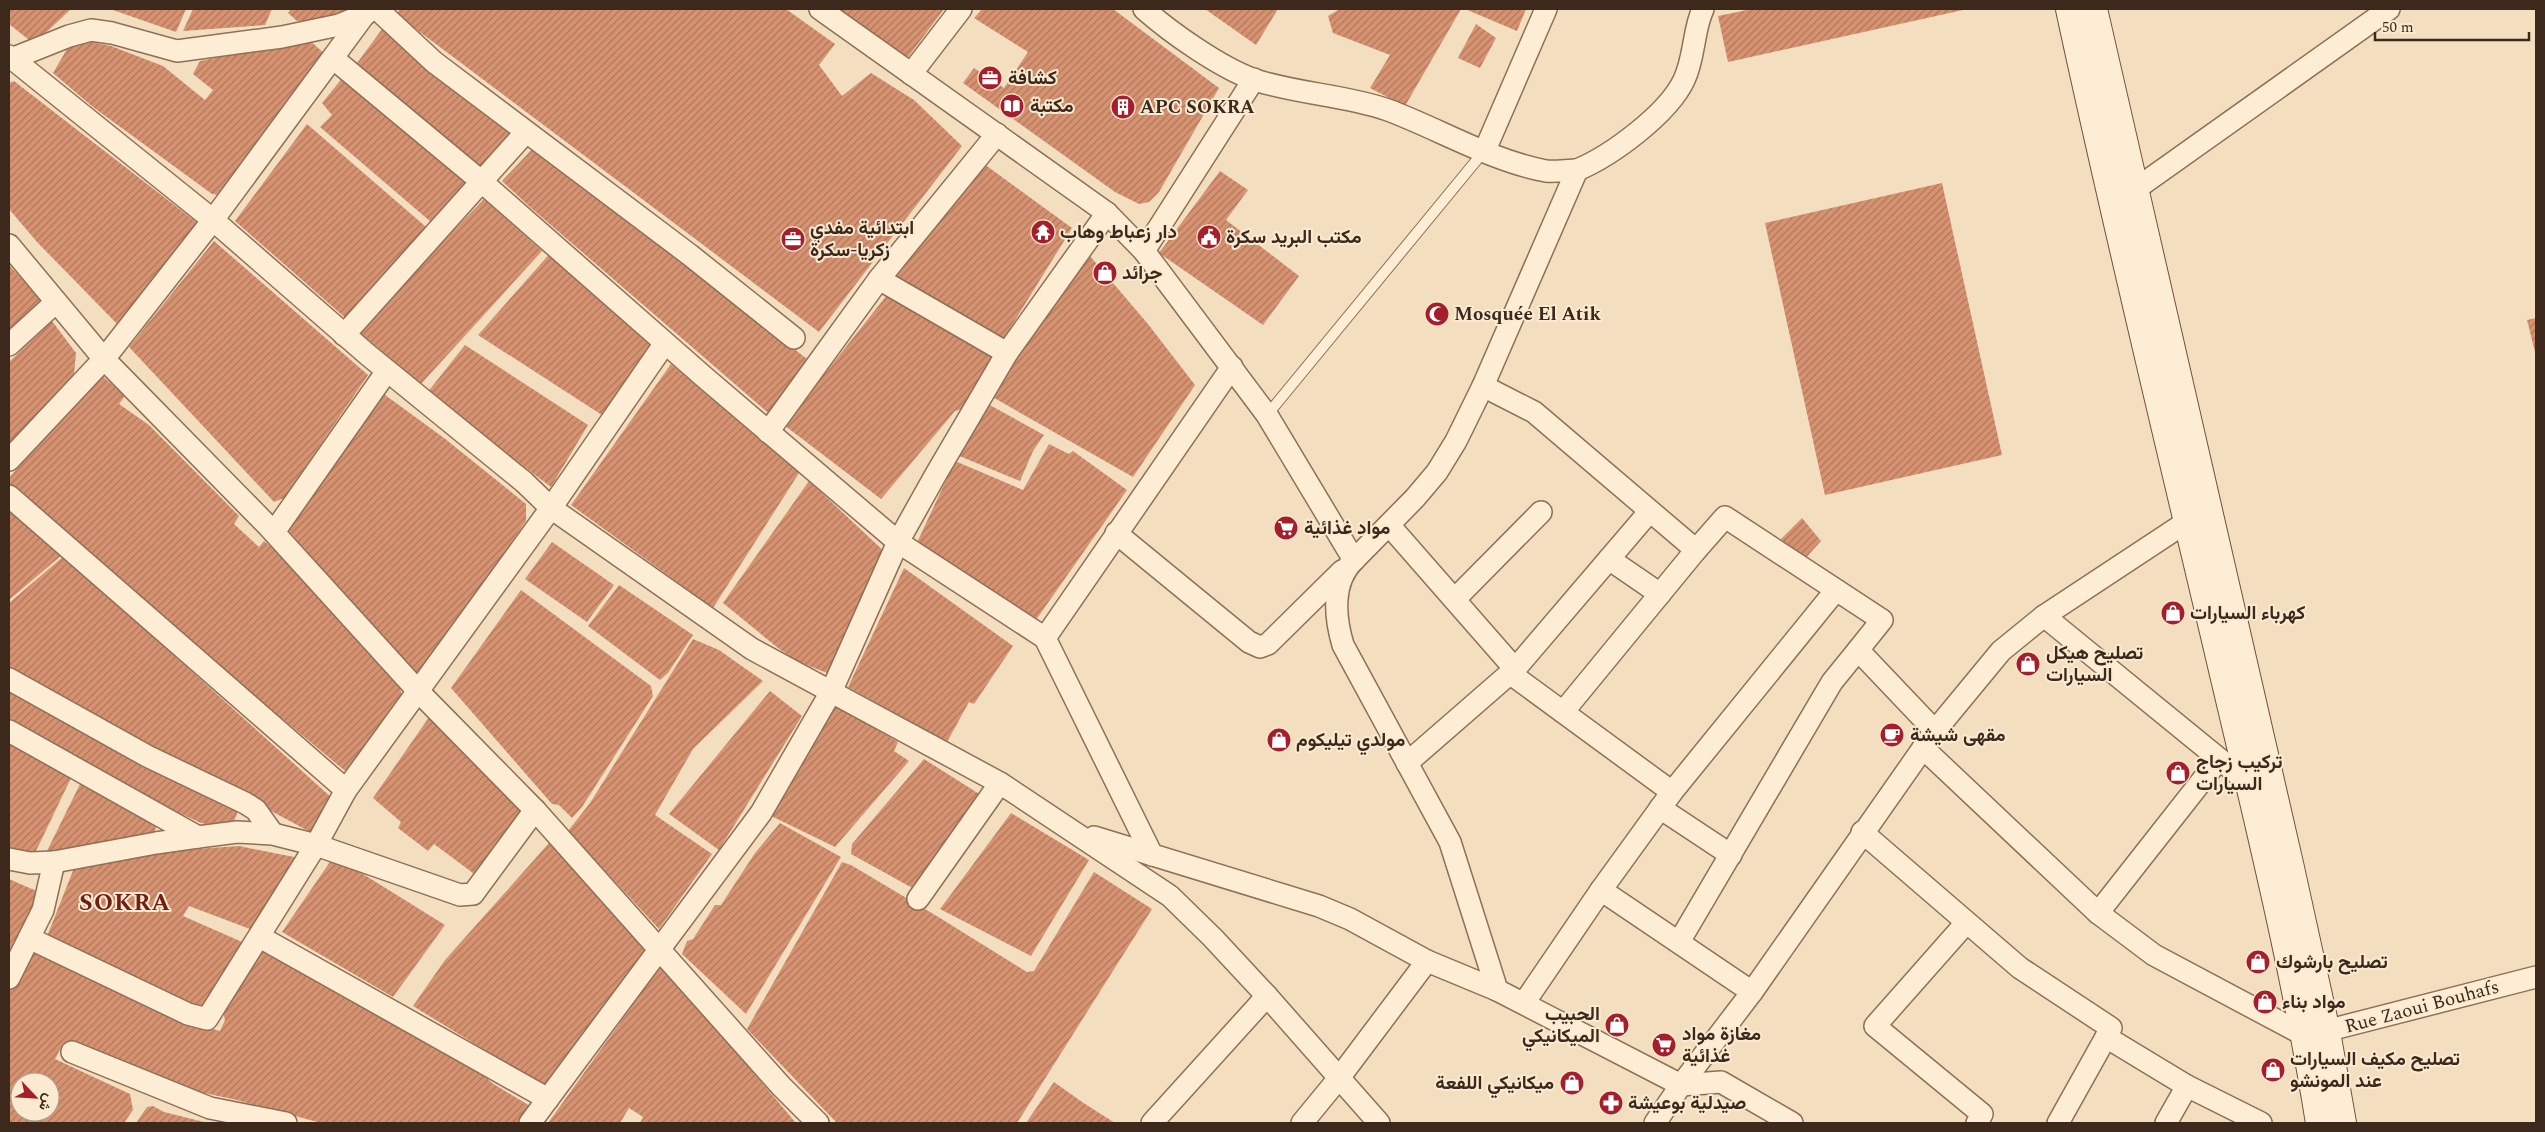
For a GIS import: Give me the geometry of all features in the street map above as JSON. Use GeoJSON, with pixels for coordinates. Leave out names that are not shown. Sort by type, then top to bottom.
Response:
{"type":"FeatureCollection","features":[{"type":"Feature","properties":{"kind":"street"},"geometry":{"type":"LineString","coordinates":[[820,9],[1107,213],[1144,251],[1268,415],[1351,563]]}},
{"type":"Feature","properties":{"kind":"street"},"geometry":{"type":"LineString","coordinates":[[911,74],[961,9]]}},
{"type":"Feature","properties":{"kind":"street"},"geometry":{"type":"LineString","coordinates":[[1144,9],[1210,56],[1254,79],[1281,87],[1345,98],[1388,110],[1515,163],[1548,171],[1577,170],[1595,163],[1666,108],[1684,80],[1703,9]]}},
{"type":"Feature","properties":{"kind":"street"},"geometry":{"type":"LineString","coordinates":[[1485,150],[1546,9]]}},
{"type":"Feature","properties":{"kind":"street"},"geometry":{"type":"LineString","coordinates":[[2070,9],[2112,205],[2199,517],[2316,1034],[2320,1123]]}},
{"type":"Feature","properties":{"kind":"street"},"geometry":{"type":"LineString","coordinates":[[2093,9],[2134,190],[2250,784],[2316,1034],[2342,1123]]}},
{"type":"Feature","properties":{"kind":"street"},"geometry":{"type":"LineString","coordinates":[[2112,205],[2389,9]]}},
{"type":"Feature","properties":{"kind":"street"},"geometry":{"type":"LineString","coordinates":[[10,58],[69,36],[91,30],[112,33],[163,49],[177,51],[282,37],[338,25],[373,11]]}},
{"type":"Feature","properties":{"kind":"street"},"geometry":{"type":"LineString","coordinates":[[9,460],[104,359],[213,220],[334,59],[373,11]]}},
{"type":"Feature","properties":{"kind":"street"},"geometry":{"type":"LineString","coordinates":[[373,11],[434,62],[690,256],[794,338]]}},
{"type":"Feature","properties":{"kind":"street"},"geometry":{"type":"LineString","coordinates":[[10,58],[213,220],[387,371],[524,482],[551,508],[752,649],[1000,782],[1170,896],[1213,938],[1267,996],[1379,1123]]}},
{"type":"Feature","properties":{"kind":"street"},"geometry":{"type":"LineString","coordinates":[[334,59],[482,182],[768,432],[898,542],[1045,638],[1152,855]]}},
{"type":"Feature","properties":{"kind":"street"},"geometry":{"type":"LineString","coordinates":[[1144,251],[1254,79]]}},
{"type":"Feature","properties":{"kind":"street"},"geometry":{"type":"LineString","coordinates":[[344,334],[526,132]]}},
{"type":"Feature","properties":{"kind":"street"},"geometry":{"type":"LineString","coordinates":[[768,432],[879,278],[997,134]]}},
{"type":"Feature","properties":{"kind":"street"},"geometry":{"type":"LineString","coordinates":[[1116,533],[1250,642],[1260,647],[1268,644],[1416,498],[1437,472],[1456,441],[1483,386],[1577,170]]}},
{"type":"Feature","properties":{"kind":"street"},"geometry":{"type":"LineString","coordinates":[[530,1123],[761,813],[831,692],[898,542],[1007,353],[1107,213]]}},
{"type":"Feature","properties":{"kind":"street"},"geometry":{"type":"LineString","coordinates":[[9,245],[104,359],[274,532],[418,691],[536,810],[781,1086],[818,1123]]}},
{"type":"Feature","properties":{"kind":"street"},"geometry":{"type":"LineString","coordinates":[[879,278],[1007,353]]}},
{"type":"Feature","properties":{"kind":"street"},"geometry":{"type":"LineString","coordinates":[[9,345],[56,302]]}},
{"type":"Feature","properties":{"kind":"street"},"geometry":{"type":"LineString","coordinates":[[30,938],[188,1014],[207,1019],[316,845],[346,790],[551,508],[666,343]]}},
{"type":"Feature","properties":{"kind":"street"},"geometry":{"type":"LineString","coordinates":[[1045,638],[1232,367]]}},
{"type":"Feature","properties":{"kind":"street"},"geometry":{"type":"LineString","coordinates":[[274,532],[387,371]]}},
{"type":"Feature","properties":{"kind":"street"},"geometry":{"type":"LineString","coordinates":[[1483,386],[1534,412],[1696,550]]}},
{"type":"Feature","properties":{"kind":"street"},"geometry":{"type":"LineString","coordinates":[[9,496],[346,790]]}},
{"type":"Feature","properties":{"kind":"street"},"geometry":{"type":"LineString","coordinates":[[1455,599],[1541,512]]}},
{"type":"Feature","properties":{"kind":"street"},"geometry":{"type":"LineString","coordinates":[[1406,763],[1513,672],[1650,512]]}},
{"type":"Feature","properties":{"kind":"street"},"geometry":{"type":"LineString","coordinates":[[1563,712],[1725,517],[1882,620],[1832,682],[1679,942]]}},
{"type":"Feature","properties":{"kind":"street"},"geometry":{"type":"LineString","coordinates":[[1655,1123],[1681,1085],[1752,992],[1935,730],[2001,651],[2044,616],[2199,517]]}},
{"type":"Feature","properties":{"kind":"street"},"geometry":{"type":"LineString","coordinates":[[1389,525],[1455,599],[1513,672],[1563,712],[1731,855]]}},
{"type":"Feature","properties":{"kind":"street"},"geometry":{"type":"LineString","coordinates":[[1609,559],[1660,594]]}},
{"type":"Feature","properties":{"kind":"street"},"geometry":{"type":"LineString","coordinates":[[1351,563],[1338,592],[1336,622],[1343,645],[1450,842],[1497,990]]}},
{"type":"Feature","properties":{"kind":"street"},"geometry":{"type":"LineString","coordinates":[[1524,1003],[1601,890],[1666,800],[1836,590]]}},
{"type":"Feature","properties":{"kind":"street"},"geometry":{"type":"LineString","coordinates":[[2044,616],[2250,784]]}},
{"type":"Feature","properties":{"kind":"street"},"geometry":{"type":"LineString","coordinates":[[1858,650],[1935,730]]}},
{"type":"Feature","properties":{"kind":"street"},"geometry":{"type":"LineString","coordinates":[[9,679],[147,756],[245,803],[256,810],[273,834]]}},
{"type":"Feature","properties":{"kind":"street"},"geometry":{"type":"LineString","coordinates":[[9,731],[198,837]]}},
{"type":"Feature","properties":{"kind":"street"},"geometry":{"type":"LineString","coordinates":[[1923,748],[2098,913],[2154,956],[2316,1034]]}},
{"type":"Feature","properties":{"kind":"street"},"geometry":{"type":"LineString","coordinates":[[2098,913],[2220,759]]}},
{"type":"Feature","properties":{"kind":"street"},"geometry":{"type":"LineString","coordinates":[[918,899],[1000,782]]}},
{"type":"Feature","properties":{"kind":"street"},"geometry":{"type":"LineString","coordinates":[[9,859],[30,863],[54,862],[237,832],[273,834],[316,845],[460,895],[467,895],[473,894],[536,810]]}},
{"type":"Feature","properties":{"kind":"street"},"geometry":{"type":"LineString","coordinates":[[1073,830],[1319,906],[1350,919],[1427,961],[1524,1003],[1681,1085],[1721,1082],[1792,1123]]}},
{"type":"Feature","properties":{"kind":"street"},"geometry":{"type":"LineString","coordinates":[[1862,832],[2020,968],[2111,1028],[2058,1123]]}},
{"type":"Feature","properties":{"kind":"street"},"geometry":{"type":"LineString","coordinates":[[9,978],[30,938],[47,898],[54,862]]}},
{"type":"Feature","properties":{"kind":"street"},"geometry":{"type":"LineString","coordinates":[[1601,890],[1752,992]]}},
{"type":"Feature","properties":{"kind":"street"},"geometry":{"type":"LineString","coordinates":[[1966,923],[1875,1026],[1982,1114],[1977,1123]]}},
{"type":"Feature","properties":{"kind":"street"},"geometry":{"type":"LineString","coordinates":[[260,937],[548,1099]]}},
{"type":"Feature","properties":{"kind":"street"},"geometry":{"type":"LineString","coordinates":[[1302,1123],[1339,1078],[1427,961]]}},
{"type":"Feature","properties":{"kind":"street","name":"Rue Zaoui Bouhafs"},"geometry":{"type":"LineString","coordinates":[[2316,1034],[2536,977]]}},
{"type":"Feature","properties":{"kind":"street"},"geometry":{"type":"LineString","coordinates":[[1152,1123],[1267,996]]}},
{"type":"Feature","properties":{"kind":"street"},"geometry":{"type":"LineString","coordinates":[[2106,1037],[2187,1086],[2261,1123]]}},
{"type":"Feature","properties":{"kind":"street"},"geometry":{"type":"LineString","coordinates":[[72,1052],[210,1108],[286,1123]]}},
{"type":"Feature","properties":{"kind":"street"},"geometry":{"type":"LineString","coordinates":[[2166,1123],[2187,1086]]}},
{"type":"Feature","properties":{"kind":"lane"},"geometry":{"type":"LineString","coordinates":[[1268,415],[1485,150]]}},
{"type":"Feature","properties":{"kind":"building"},"geometry":{"type":"Polygon","coordinates":[[[10,9],[71,9],[34,44],[9,24],[10,9]]]}},
{"type":"Feature","properties":{"kind":"building"},"geometry":{"type":"Polygon","coordinates":[[[110,9],[186,9],[176,32],[110,9]]]}},
{"type":"Feature","properties":{"kind":"building"},"geometry":{"type":"Polygon","coordinates":[[[193,9],[272,9],[265,25],[183,31],[193,9]]]}},
{"type":"Feature","properties":{"kind":"building"},"geometry":{"type":"Polygon","coordinates":[[[291,9],[353,9],[345,19],[297,21],[288,13],[291,9]]]}},
{"type":"Feature","properties":{"kind":"building","name":"ابتدائية مفدي زكريا-سكرة"},"geometry":{"type":"Polygon","coordinates":[[[400,9],[786,9],[835,44],[819,65],[842,96],[871,73],[914,100],[962,146],[819,332],[396,14],[400,9]]]}},
{"type":"Feature","properties":{"kind":"building"},"geometry":{"type":"Polygon","coordinates":[[[839,9],[944,9],[906,60],[839,9]]]}},
{"type":"Feature","properties":{"kind":"building","name":"APC SOKRA"},"geometry":{"type":"Polygon","coordinates":[[[982,9],[1113,9],[1219,88],[1159,192],[1149,202],[1139,204],[1115,192],[963,83],[974,68],[1004,88],[1028,52],[974,18],[982,9]]]}},
{"type":"Feature","properties":{"kind":"building"},"geometry":{"type":"Polygon","coordinates":[[[1205,9],[1278,9],[1256,45],[1205,9]]]}},
{"type":"Feature","properties":{"kind":"building"},"geometry":{"type":"Polygon","coordinates":[[[1340,9],[1461,9],[1405,106],[1370,88],[1390,55],[1333,33],[1328,16],[1340,9]]]}},
{"type":"Feature","properties":{"kind":"building"},"geometry":{"type":"Polygon","coordinates":[[[1465,9],[1526,9],[1517,31],[1465,9]]]}},
{"type":"Feature","properties":{"kind":"building"},"geometry":{"type":"Polygon","coordinates":[[[1752,9],[1963,10],[1728,62],[1718,16],[1752,9]]]}},
{"type":"Feature","properties":{"kind":"building"},"geometry":{"type":"Polygon","coordinates":[[[1476,24],[1496,38],[1480,68],[1458,58],[1476,24]]]}},
{"type":"Feature","properties":{"kind":"building"},"geometry":{"type":"Polygon","coordinates":[[[382,29],[519,136],[487,171],[355,66],[382,29]]]}},
{"type":"Feature","properties":{"kind":"building"},"geometry":{"type":"Polygon","coordinates":[[[308,39],[326,55],[218,195],[212,194],[93,107],[53,73],[70,44],[87,41],[111,46],[163,66],[205,100],[213,90],[193,74],[200,61],[308,39]]]}},
{"type":"Feature","properties":{"kind":"building"},"geometry":{"type":"Polygon","coordinates":[[[344,76],[465,179],[471,191],[438,228],[320,127],[332,115],[322,103],[344,76]]]}},
{"type":"Feature","properties":{"kind":"building"},"geometry":{"type":"Polygon","coordinates":[[[14,81],[204,228],[122,329],[37,242],[9,209],[9,83],[14,81]]]}},
{"type":"Feature","properties":{"kind":"building"},"geometry":{"type":"Polygon","coordinates":[[[307,124],[433,233],[350,322],[235,221],[307,124]]]}},
{"type":"Feature","properties":{"kind":"building"},"geometry":{"type":"Polygon","coordinates":[[[535,146],[816,366],[773,417],[502,181],[535,146]]]}},
{"type":"Feature","properties":{"kind":"building"},"geometry":{"type":"Polygon","coordinates":[[[980,161],[1072,228],[1001,343],[890,275],[980,161]]]}},
{"type":"Feature","properties":{"kind":"building","name":"مكتب البريد سكرة"},"geometry":{"type":"Polygon","coordinates":[[[1220,171],[1248,190],[1226,220],[1299,276],[1263,325],[1159,253],[1220,171]]]}},
{"type":"Feature","properties":{"kind":"building"},"geometry":{"type":"Polygon","coordinates":[[[1942,183],[2002,455],[1825,495],[1765,223],[1942,183]]]}},
{"type":"Feature","properties":{"kind":"building"},"geometry":{"type":"Polygon","coordinates":[[[484,199],[542,251],[421,384],[357,330],[484,199]]]}},
{"type":"Feature","properties":{"kind":"building"},"geometry":{"type":"Polygon","coordinates":[[[214,241],[368,375],[284,498],[274,502],[129,347],[214,241]]]}},
{"type":"Feature","properties":{"kind":"building"},"geometry":{"type":"Polygon","coordinates":[[[1078,242],[1148,324],[1195,385],[1133,477],[989,395],[1078,242]]]}},
{"type":"Feature","properties":{"kind":"building"},"geometry":{"type":"Polygon","coordinates":[[[553,250],[659,344],[602,415],[478,335],[553,250]]]}},
{"type":"Feature","properties":{"kind":"building"},"geometry":{"type":"Polygon","coordinates":[[[9,265],[44,303],[9,336],[9,265]]]}},
{"type":"Feature","properties":{"kind":"building"},"geometry":{"type":"Polygon","coordinates":[[[891,290],[995,359],[966,408],[955,411],[881,499],[784,425],[891,290]]]}},
{"type":"Feature","properties":{"kind":"building"},"geometry":{"type":"Polygon","coordinates":[[[2536,318],[2536,356],[2527,320],[2536,318]]]}},
{"type":"Feature","properties":{"kind":"building"},"geometry":{"type":"Polygon","coordinates":[[[52,321],[76,353],[74,374],[9,450],[9,362],[52,321]]]}},
{"type":"Feature","properties":{"kind":"building"},"geometry":{"type":"Polygon","coordinates":[[[465,345],[588,425],[551,487],[427,393],[465,345]]]}},
{"type":"Feature","properties":{"kind":"building"},"geometry":{"type":"Polygon","coordinates":[[[671,364],[799,473],[713,608],[571,505],[671,364]]]}},
{"type":"Feature","properties":{"kind":"building"},"geometry":{"type":"Polygon","coordinates":[[[100,374],[125,396],[119,404],[149,425],[239,516],[234,524],[259,547],[264,541],[274,549],[400,684],[402,699],[350,775],[9,491],[9,478],[100,374]]]}},
{"type":"Feature","properties":{"kind":"building"},"geometry":{"type":"Polygon","coordinates":[[[381,392],[444,438],[526,504],[526,521],[418,679],[289,531],[381,392]]]}},
{"type":"Feature","properties":{"kind":"building"},"geometry":{"type":"Polygon","coordinates":[[[988,404],[1044,435],[1033,451],[1020,481],[957,455],[988,404]]]}},
{"type":"Feature","properties":{"kind":"building"},"geometry":{"type":"Polygon","coordinates":[[[1049,444],[1069,454],[1073,451],[1127,490],[1031,627],[984,597],[988,587],[942,566],[914,549],[955,461],[1023,490],[1049,444]]]}},
{"type":"Feature","properties":{"kind":"building"},"geometry":{"type":"Polygon","coordinates":[[[809,481],[887,554],[827,673],[797,661],[723,603],[809,481]]]}},
{"type":"Feature","properties":{"kind":"building"},"geometry":{"type":"Polygon","coordinates":[[[9,508],[62,555],[9,600],[9,508]]]}},
{"type":"Feature","properties":{"kind":"building"},"geometry":{"type":"Polygon","coordinates":[[[1802,518],[1821,541],[1804,560],[1781,539],[1802,518]]]}},
{"type":"Feature","properties":{"kind":"building"},"geometry":{"type":"Polygon","coordinates":[[[552,542],[614,585],[587,622],[525,579],[552,542]]]}},
{"type":"Feature","properties":{"kind":"building"},"geometry":{"type":"Polygon","coordinates":[[[64,556],[333,799],[312,833],[9,670],[9,603],[64,556]]]}},
{"type":"Feature","properties":{"kind":"building"},"geometry":{"type":"Polygon","coordinates":[[[904,568],[1013,646],[974,704],[969,702],[947,742],[848,687],[904,568]]]}},
{"type":"Feature","properties":{"kind":"building"},"geometry":{"type":"Polygon","coordinates":[[[619,585],[693,635],[668,673],[660,680],[588,626],[619,585]]]}},
{"type":"Feature","properties":{"kind":"building"},"geometry":{"type":"Polygon","coordinates":[[[521,590],[651,686],[653,696],[582,807],[572,818],[559,805],[552,804],[451,688],[521,590]]]}},
{"type":"Feature","properties":{"kind":"building"},"geometry":{"type":"Polygon","coordinates":[[[693,639],[719,650],[763,681],[693,749],[655,815],[712,854],[659,929],[568,831],[590,803],[693,639]]]}},
{"type":"Feature","properties":{"kind":"building"},"geometry":{"type":"Polygon","coordinates":[[[9,681],[238,811],[231,829],[201,823],[119,785],[9,726],[9,681]]]}},
{"type":"Feature","properties":{"kind":"building"},"geometry":{"type":"Polygon","coordinates":[[[770,691],[802,716],[719,850],[669,814],[770,691]]]}},
{"type":"Feature","properties":{"kind":"building"},"geometry":{"type":"Polygon","coordinates":[[[832,703],[898,742],[894,751],[909,761],[835,847],[765,813],[832,703]]]}},
{"type":"Feature","properties":{"kind":"building"},"geometry":{"type":"Polygon","coordinates":[[[434,710],[530,812],[481,879],[434,844],[428,851],[398,828],[401,822],[373,798],[434,710]]]}},
{"type":"Feature","properties":{"kind":"building"},"geometry":{"type":"Polygon","coordinates":[[[9,738],[72,776],[35,853],[9,848],[9,738]]]}},
{"type":"Feature","properties":{"kind":"building"},"geometry":{"type":"Polygon","coordinates":[[[924,759],[984,797],[916,890],[851,854],[852,844],[924,759]]]}},
{"type":"Feature","properties":{"kind":"building"},"geometry":{"type":"Polygon","coordinates":[[[81,782],[156,825],[154,841],[45,855],[81,782]]]}},
{"type":"Feature","properties":{"kind":"building"},"geometry":{"type":"Polygon","coordinates":[[[1011,813],[1089,860],[1031,956],[940,909],[1011,813]]]}},
{"type":"Feature","properties":{"kind":"building"},"geometry":{"type":"Polygon","coordinates":[[[780,823],[841,857],[746,1014],[682,954],[687,941],[693,939],[715,905],[721,905],[755,853],[780,823]]]}},
{"type":"Feature","properties":{"kind":"building"},"geometry":{"type":"Polygon","coordinates":[[[549,843],[651,943],[550,1090],[413,1006],[445,960],[549,843]]]}},
{"type":"Feature","properties":{"kind":"building"},"geometry":{"type":"Polygon","coordinates":[[[239,846],[304,859],[258,932],[189,906],[183,916],[249,945],[202,1011],[46,939],[74,868],[154,852],[239,846]]]}},
{"type":"Feature","properties":{"kind":"building"},"geometry":{"type":"Polygon","coordinates":[[[334,856],[445,925],[393,997],[282,932],[334,856]]]}},
{"type":"Feature","properties":{"kind":"building"},"geometry":{"type":"Polygon","coordinates":[[[842,862],[851,865],[1027,972],[1034,971],[1094,872],[1152,909],[1017,1123],[837,1123],[747,1029],[842,862]]]}},
{"type":"Feature","properties":{"kind":"building"},"geometry":{"type":"Polygon","coordinates":[[[9,879],[41,893],[9,956],[9,879]]]}},
{"type":"Feature","properties":{"kind":"building"},"geometry":{"type":"Polygon","coordinates":[[[29,946],[184,1021],[220,1031],[225,1020],[222,1008],[264,947],[477,1069],[492,1083],[530,1106],[519,1123],[321,1123],[237,1100],[181,1088],[63,1044],[55,1059],[130,1094],[133,1110],[124,1123],[9,1123],[9,991],[29,946]]]}},
{"type":"Feature","properties":{"kind":"building"},"geometry":{"type":"Polygon","coordinates":[[[660,967],[665,968],[796,1123],[640,1123],[643,1117],[629,1108],[620,1123],[548,1123],[660,967]]]}},
{"type":"Feature","properties":{"kind":"building"},"geometry":{"type":"Polygon","coordinates":[[[1054,1082],[1082,1102],[1115,1123],[1026,1123],[1054,1082]]]}},
{"type":"Feature","properties":{"kind":"building"},"geometry":{"type":"Polygon","coordinates":[[[153,1106],[164,1112],[208,1123],[136,1123],[147,1107],[153,1106]]]}},
{"type":"Feature","properties":{"kind":"place","name":"كشافة"},"geometry":{"type":"Point","coordinates":[990,78]}},
{"type":"Feature","properties":{"kind":"place","name":"مكتبة"},"geometry":{"type":"Point","coordinates":[1012,106]}},
{"type":"Feature","properties":{"kind":"place","name":"APC SOKRA"},"geometry":{"type":"Point","coordinates":[1123,107]}},
{"type":"Feature","properties":{"kind":"place","name":"دار زعباط وهاب"},"geometry":{"type":"Point","coordinates":[1043,232]}},
{"type":"Feature","properties":{"kind":"place","name":"مكتب البريد سكرة"},"geometry":{"type":"Point","coordinates":[1209,237]}},
{"type":"Feature","properties":{"kind":"place","name":"ابتدائية مفدي زكريا-سكرة"},"geometry":{"type":"Point","coordinates":[793,239]}},
{"type":"Feature","properties":{"kind":"place","name":"جرائد"},"geometry":{"type":"Point","coordinates":[1105,273]}},
{"type":"Feature","properties":{"kind":"place","name":"Mosquée El Atik"},"geometry":{"type":"Point","coordinates":[1437,314]}},
{"type":"Feature","properties":{"kind":"place","name":"مواد غذائية"},"geometry":{"type":"Point","coordinates":[1286,528]}},
{"type":"Feature","properties":{"kind":"place","name":"كهرباء السيارات"},"geometry":{"type":"Point","coordinates":[2173,613]}},
{"type":"Feature","properties":{"kind":"place","name":"تصليح هيكل السيارات"},"geometry":{"type":"Point","coordinates":[2028,664]}},
{"type":"Feature","properties":{"kind":"place","name":"مقهى شيشة"},"geometry":{"type":"Point","coordinates":[1892,735]}},
{"type":"Feature","properties":{"kind":"place","name":"مولدي تيليكوم"},"geometry":{"type":"Point","coordinates":[1279,740]}},
{"type":"Feature","properties":{"kind":"place","name":"تركيب زجاج السيارات"},"geometry":{"type":"Point","coordinates":[2178,773]}},
{"type":"Feature","properties":{"kind":"place","name":"تصليح بارشوك"},"geometry":{"type":"Point","coordinates":[2258,962]}},
{"type":"Feature","properties":{"kind":"place","name":"مواد بناء"},"geometry":{"type":"Point","coordinates":[2265,1002]}},
{"type":"Feature","properties":{"kind":"place","name":"الحبيب الميكانيكي"},"geometry":{"type":"Point","coordinates":[1617,1025]}},
{"type":"Feature","properties":{"kind":"place","name":"مغازة مواد غذائية"},"geometry":{"type":"Point","coordinates":[1664,1045]}},
{"type":"Feature","properties":{"kind":"place","name":"تصليح مكيف السيارات عند المونشو"},"geometry":{"type":"Point","coordinates":[2273,1070]}},
{"type":"Feature","properties":{"kind":"place","name":"ميكانيكي اللفعة"},"geometry":{"type":"Point","coordinates":[1572,1083]}},
{"type":"Feature","properties":{"kind":"place","name":"صيدلية بوعيشة"},"geometry":{"type":"Point","coordinates":[1611,1103]}},
{"type":"Feature","properties":{"kind":"district","name":"SOKRA"},"geometry":{"type":"Point","coordinates":[125,903]}}]}
